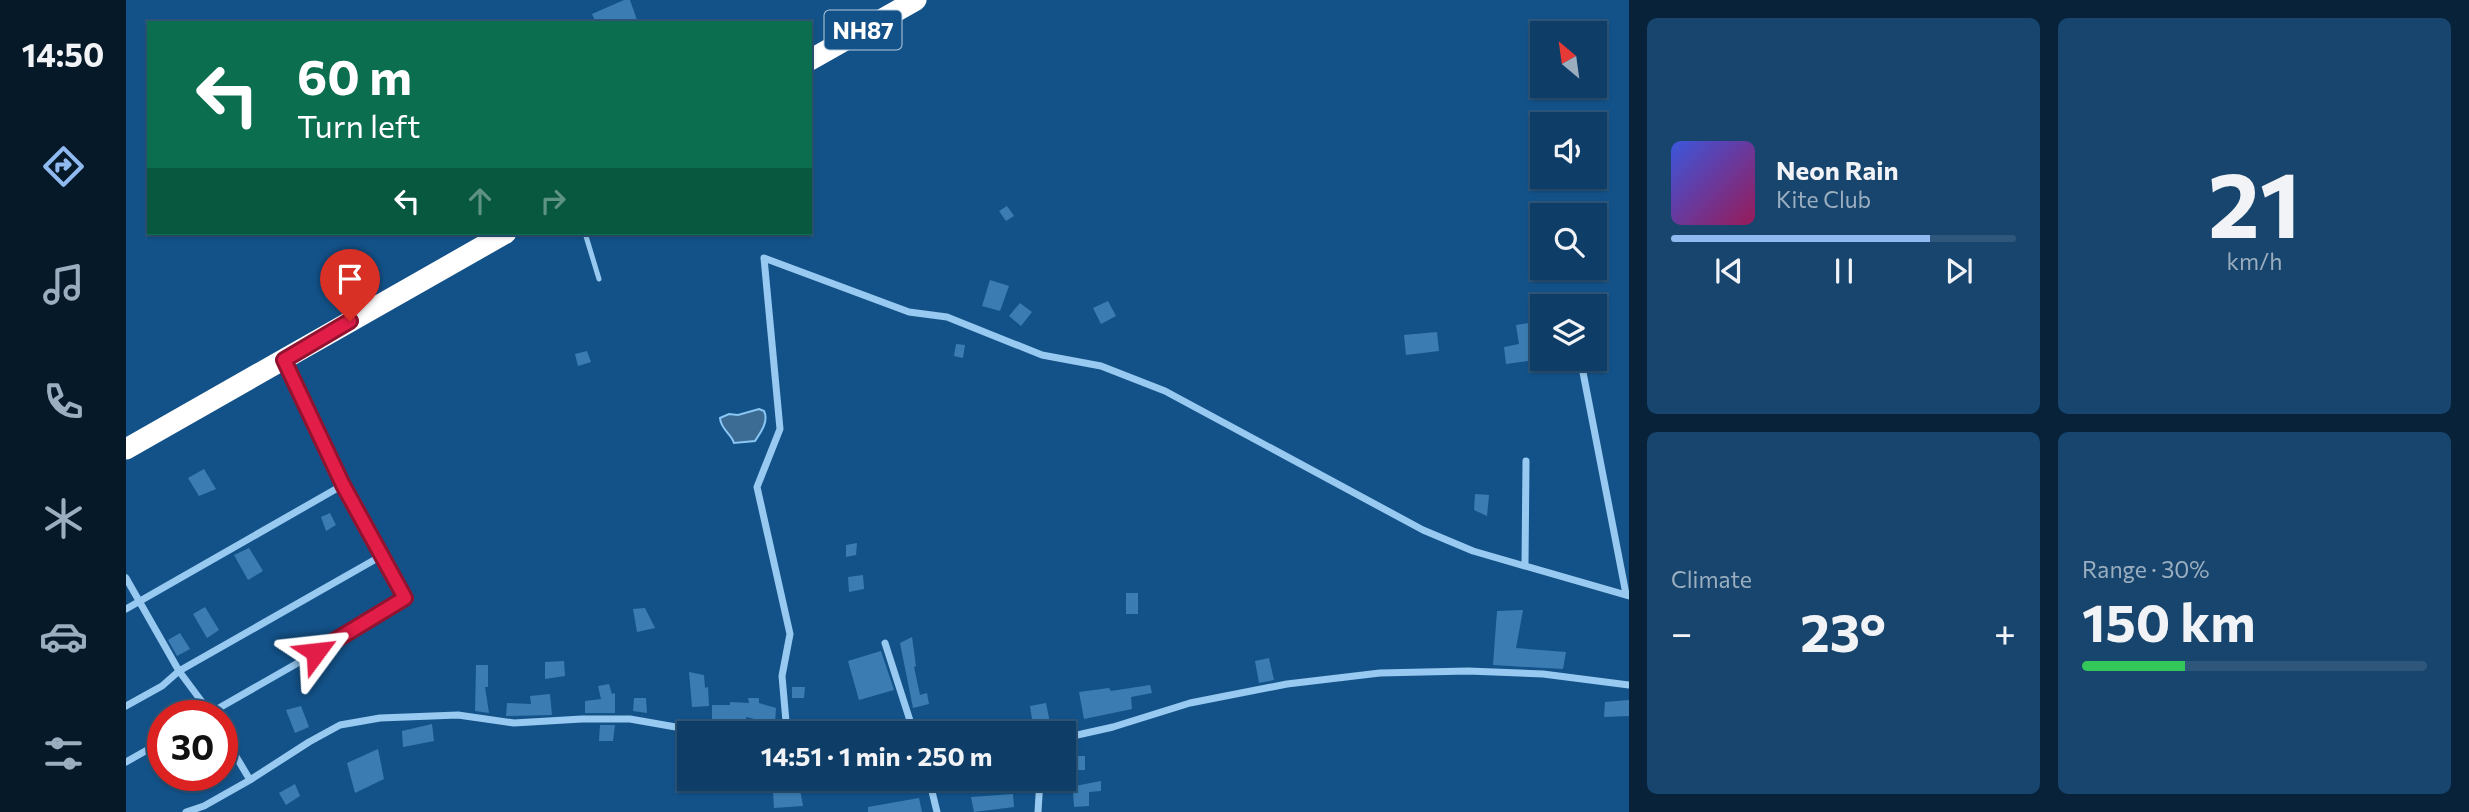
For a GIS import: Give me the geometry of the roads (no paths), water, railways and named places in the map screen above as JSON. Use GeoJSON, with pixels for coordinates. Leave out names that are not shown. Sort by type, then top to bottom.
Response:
{"type":"FeatureCollection","features":[{"type":"Feature","properties":{"kind":"highway","name":"NH87"},"geometry":{"type":"LineString","coordinates":[[812,59],[916,0]]}},
{"type":"Feature","properties":{"kind":"highway"},"geometry":{"type":"LineString","coordinates":[[126,449],[503,235]]}},
{"type":"Feature","properties":{"kind":"street"},"geometry":{"type":"LineString","coordinates":[[786,721],[782,676],[789,634],[757,487],[780,429],[764,258],[909,312],[947,317],[1042,355],[1101,366],[1166,391],[1423,530],[1473,551],[1627,595],[1583,371]]}},
{"type":"Feature","properties":{"kind":"street"},"geometry":{"type":"LineString","coordinates":[[235,700],[405,598],[343,485],[284,360]]}},
{"type":"Feature","properties":{"kind":"street"},"geometry":{"type":"LineString","coordinates":[[1525,565],[1526,461]]}},
{"type":"Feature","properties":{"kind":"street"},"geometry":{"type":"LineString","coordinates":[[126,609],[343,485]]}},
{"type":"Feature","properties":{"kind":"street"},"geometry":{"type":"LineString","coordinates":[[126,706],[162,686],[179,671],[383,555]]}},
{"type":"Feature","properties":{"kind":"street"},"geometry":{"type":"LineString","coordinates":[[126,578],[179,671],[199,700]]}},
{"type":"Feature","properties":{"kind":"street"},"geometry":{"type":"LineString","coordinates":[[885,643],[910,721]]}},
{"type":"Feature","properties":{"kind":"street"},"geometry":{"type":"LineString","coordinates":[[1076,735],[1190,703],[1287,684],[1380,674],[1468,671],[1544,674],[1629,685]]}},
{"type":"Feature","properties":{"kind":"street"},"geometry":{"type":"LineString","coordinates":[[186,812],[204,806],[340,725],[380,718],[458,715],[514,723],[630,719],[677,727]]}},
{"type":"Feature","properties":{"kind":"street"},"geometry":{"type":"LineString","coordinates":[[126,762],[147,750]]}},
{"type":"Feature","properties":{"kind":"street"},"geometry":{"type":"LineString","coordinates":[[238,760],[250,780]]}},
{"type":"Feature","properties":{"kind":"street"},"geometry":{"type":"LineString","coordinates":[[932,791],[937,812]]}},
{"type":"Feature","properties":{"kind":"street"},"geometry":{"type":"LineString","coordinates":[[1038,812],[1039,791]]}},
{"type":"Feature","properties":{"kind":"lane"},"geometry":{"type":"LineString","coordinates":[[586,235],[599,279]]}},
{"type":"Feature","properties":{"kind":"water"},"geometry":{"type":"Polygon","coordinates":[[[759,409],[764,411],[766,419],[755,441],[734,443],[722,426],[720,418],[759,409]]]}}]}
